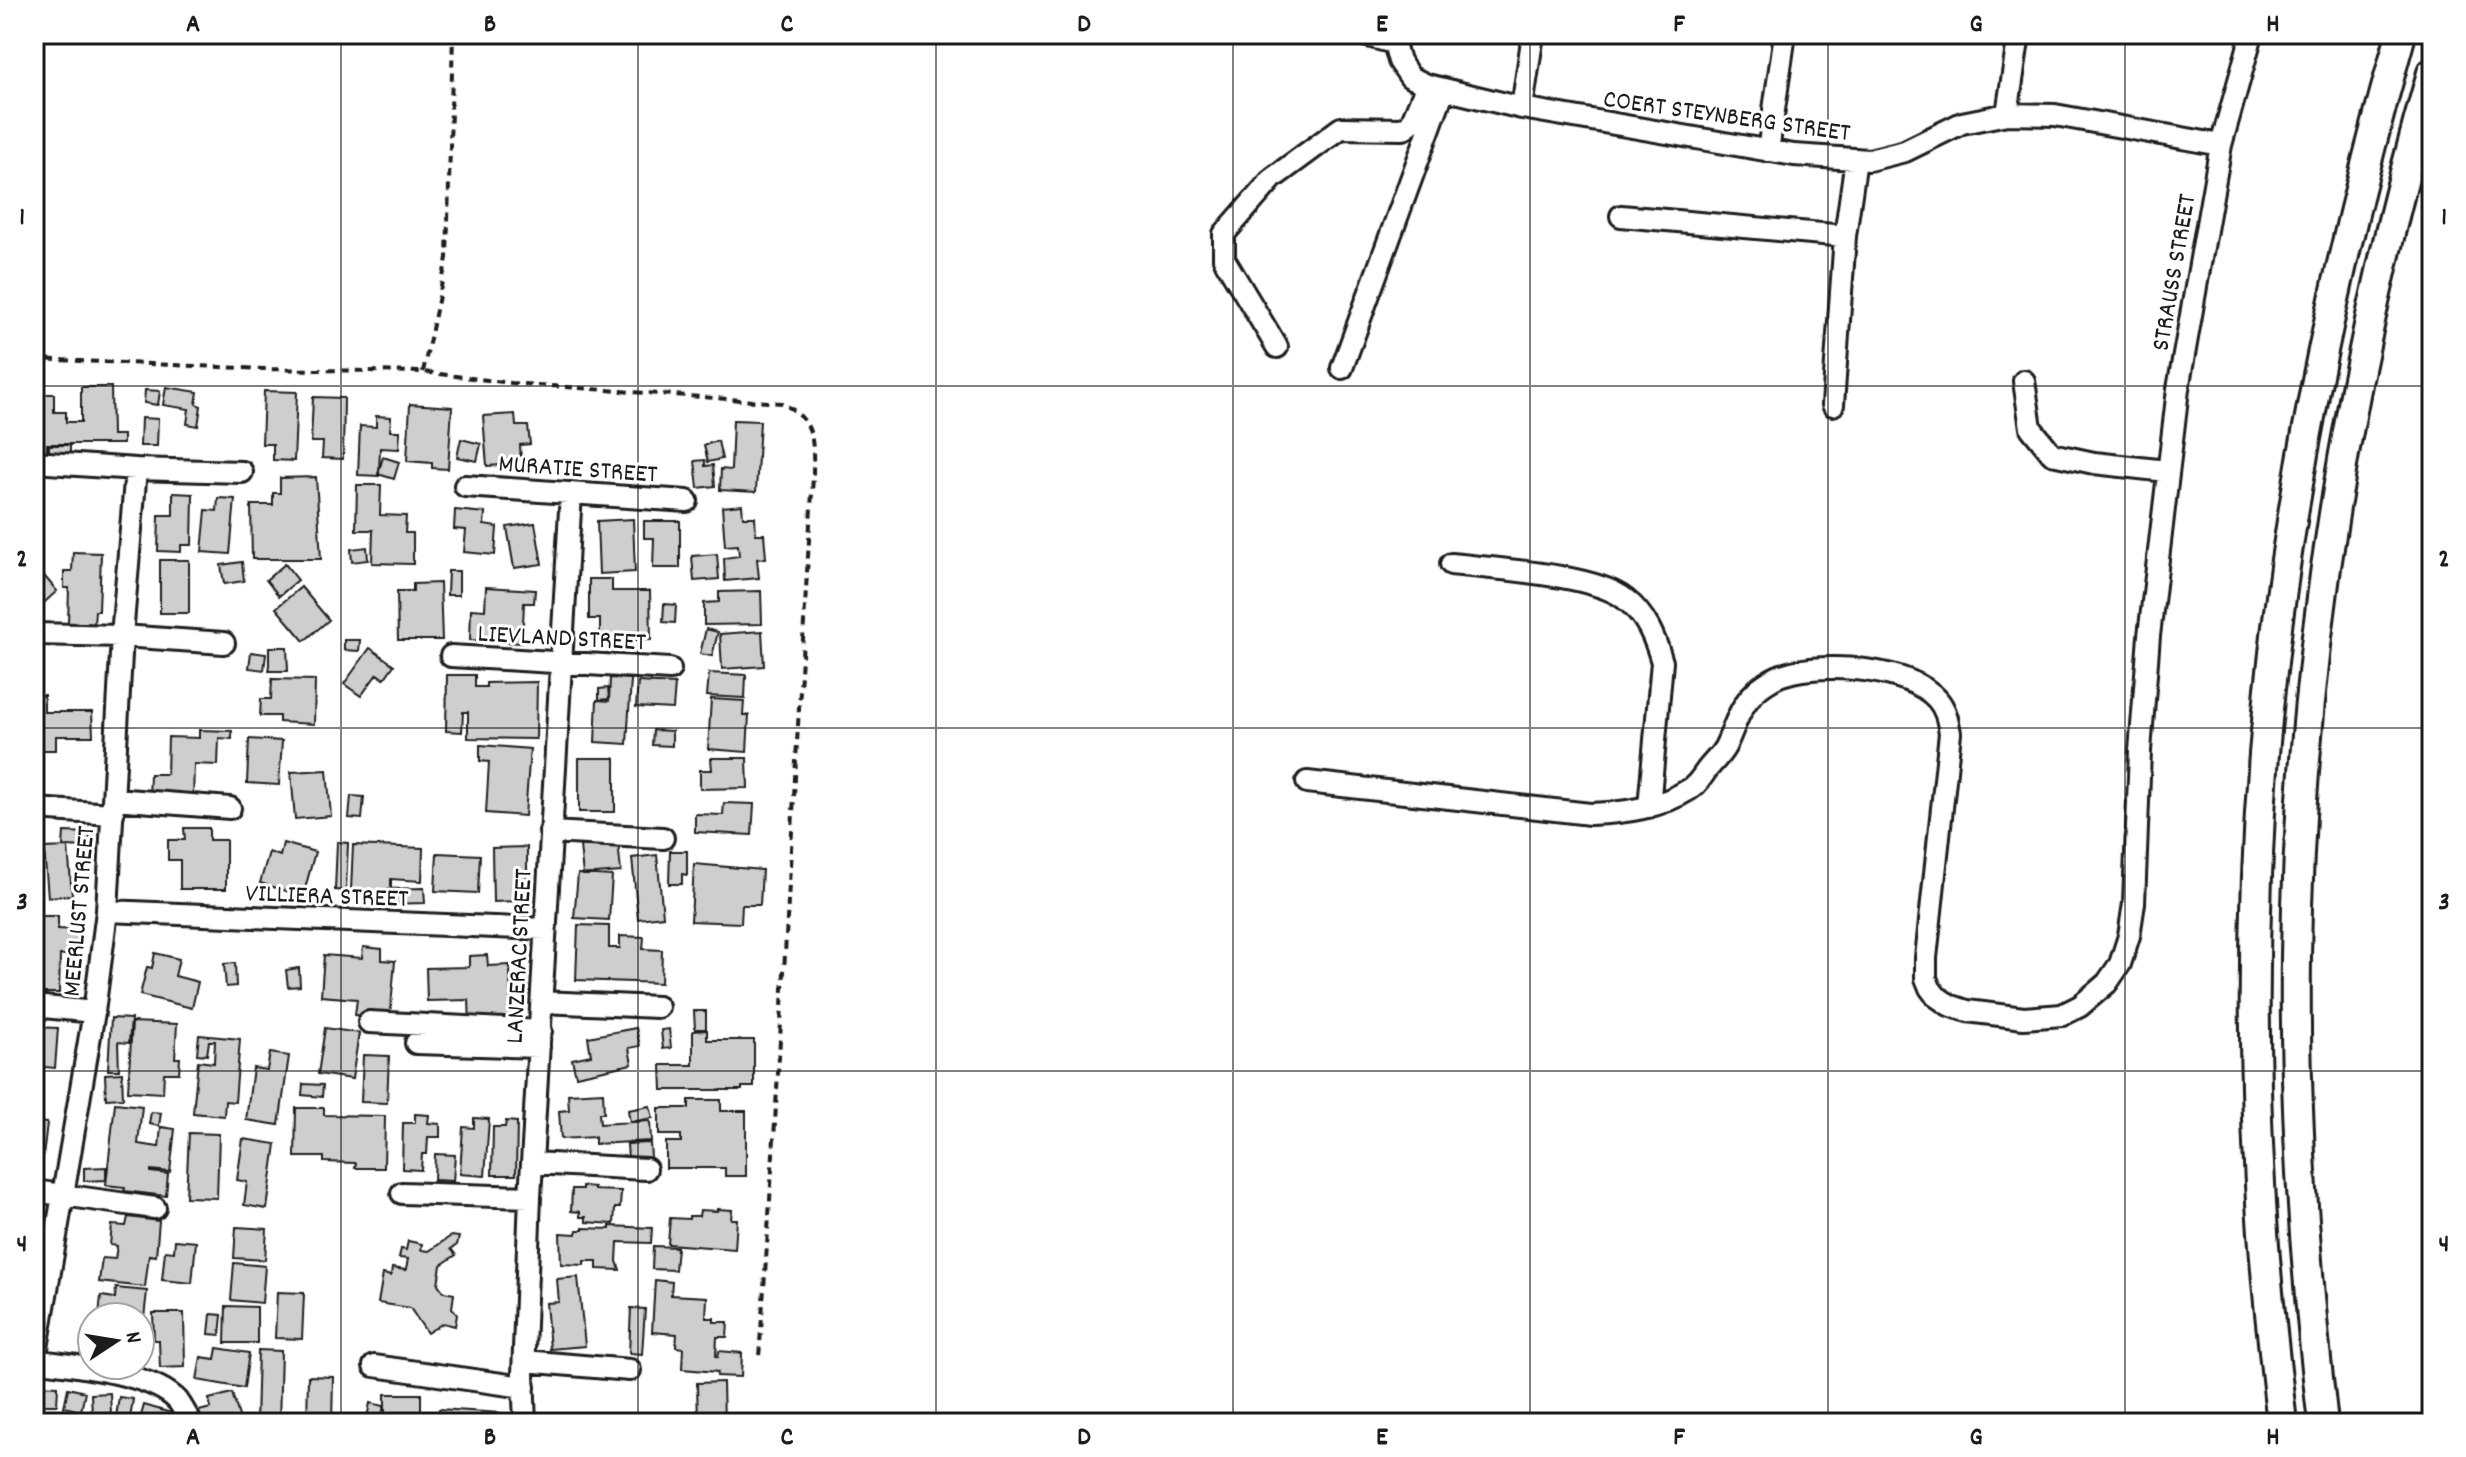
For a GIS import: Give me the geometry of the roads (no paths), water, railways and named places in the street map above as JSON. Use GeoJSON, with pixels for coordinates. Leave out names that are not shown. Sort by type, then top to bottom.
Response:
{"type":"FeatureCollection","features":[{"type":"Feature","properties":{"kind":"highway"},"geometry":{"type":"LineString","coordinates":[[2282,1423],[2260,1186],[2256,1069],[2258,853],[2264,754],[2286,558],[2305,437],[2325,333],[2359,188],[2401,34]]}},
{"type":"Feature","properties":{"kind":"highway"},"geometry":{"type":"LineString","coordinates":[[2323,1423],[2301,1181],[2297,1069],[2299,853],[2308,723],[2314,652],[2341,466],[2364,344],[2396,206],[2432,73]]}},
{"type":"Feature","properties":{"kind":"street"},"geometry":{"type":"LineString","coordinates":[[1360,34],[1395,39]]}},
{"type":"Feature","properties":{"kind":"street"},"geometry":{"type":"LineString","coordinates":[[1522,108],[1533,34]]}},
{"type":"Feature","properties":{"kind":"street"},"geometry":{"type":"LineString","coordinates":[[1768,151],[1785,34]]}},
{"type":"Feature","properties":{"kind":"street"},"geometry":{"type":"LineString","coordinates":[[2007,114],[2019,34]]}},
{"type":"Feature","properties":{"kind":"street","name":"STRAUSS STREET"},"geometry":{"type":"LineString","coordinates":[[1307,782],[1590,814],[1619,813],[1672,800],[1694,787],[1724,749],[1736,719],[1753,693],[1783,674],[1815,669],[1863,670],[1912,683],[1937,699],[1947,716],[1950,733],[1926,958],[1926,978],[1930,988],[1936,996],[1959,1008],[2024,1018],[2062,1015],[2080,1006],[2107,983],[2120,964],[2129,936],[2134,903],[2146,665],[2178,389],[2221,145],[2252,34]]}},
{"type":"Feature","properties":{"kind":"street","name":"COERT STEYNBERG STREET"},"geometry":{"type":"LineString","coordinates":[[1395,39],[1399,61],[1410,77],[1436,87],[1522,108],[1794,155],[1869,160],[1905,151],[1962,123],[2007,114],[2055,115],[2221,145]]}},
{"type":"Feature","properties":{"kind":"street"},"geometry":{"type":"LineString","coordinates":[[1277,347],[1224,259],[1224,234],[1273,178],[1341,128],[1403,129],[1411,123],[1436,87]]}},
{"type":"Feature","properties":{"kind":"street"},"geometry":{"type":"LineString","coordinates":[[1342,368],[1436,87]]}},
{"type":"Feature","properties":{"kind":"street"},"geometry":{"type":"LineString","coordinates":[[1833,405],[1845,236],[1856,159]]}},
{"type":"Feature","properties":{"kind":"street"},"geometry":{"type":"LineString","coordinates":[[1621,216],[1845,236]]}},
{"type":"Feature","properties":{"kind":"street"},"geometry":{"type":"LineString","coordinates":[[2024,381],[2031,428],[2052,454],[2094,463],[2167,471]]}},
{"type":"Feature","properties":{"kind":"street"},"geometry":{"type":"LineString","coordinates":[[34,462],[242,472]]}},
{"type":"Feature","properties":{"kind":"street","name":"MEERLUST STREET"},"geometry":{"type":"LineString","coordinates":[[35,1360],[94,1012],[107,911],[122,636],[136,469]]}},
{"type":"Feature","properties":{"kind":"street","name":"MURATIE STREET"},"geometry":{"type":"LineString","coordinates":[[465,486],[687,501]]}},
{"type":"Feature","properties":{"kind":"street","name":"LANZERAC STREET"},"geometry":{"type":"LineString","coordinates":[[525,1423],[530,1197],[571,493]]}},
{"type":"Feature","properties":{"kind":"street"},"geometry":{"type":"LineString","coordinates":[[1451,564],[1565,578],[1603,587],[1625,599],[1645,620],[1662,662],[1649,807]]}},
{"type":"Feature","properties":{"kind":"street"},"geometry":{"type":"LineString","coordinates":[[34,634],[224,643]]}},
{"type":"Feature","properties":{"kind":"street","name":"LIEVLAND STREET"},"geometry":{"type":"LineString","coordinates":[[451,656],[670,669]]}},
{"type":"Feature","properties":{"kind":"street"},"geometry":{"type":"LineString","coordinates":[[34,809],[113,806]]}},
{"type":"Feature","properties":{"kind":"street","name":"MEERLUST STREET"},"geometry":{"type":"LineString","coordinates":[[113,806],[230,808]]}},
{"type":"Feature","properties":{"kind":"street"},"geometry":{"type":"LineString","coordinates":[[550,832],[663,838]]}},
{"type":"Feature","properties":{"kind":"street","name":"VILLIERA STREET"},"geometry":{"type":"LineString","coordinates":[[107,911],[544,929]]}},
{"type":"Feature","properties":{"kind":"street"},"geometry":{"type":"LineString","coordinates":[[542,1002],[658,1007]]}},
{"type":"Feature","properties":{"kind":"street"},"geometry":{"type":"LineString","coordinates":[[34,1006],[94,1012]]}},
{"type":"Feature","properties":{"kind":"street"},"geometry":{"type":"LineString","coordinates":[[369,1022],[540,1039]]}},
{"type":"Feature","properties":{"kind":"street"},"geometry":{"type":"LineString","coordinates":[[416,1043],[540,1039]]}},
{"type":"Feature","properties":{"kind":"street"},"geometry":{"type":"LineString","coordinates":[[532,1163],[646,1169]]}},
{"type":"Feature","properties":{"kind":"street"},"geometry":{"type":"LineString","coordinates":[[34,1191],[155,1208]]}},
{"type":"Feature","properties":{"kind":"street"},"geometry":{"type":"LineString","coordinates":[[402,1193],[530,1197]]}},
{"type":"Feature","properties":{"kind":"street"},"geometry":{"type":"LineString","coordinates":[[35,1360],[152,1383],[177,1401],[191,1423]]}},
{"type":"Feature","properties":{"kind":"street"},"geometry":{"type":"LineString","coordinates":[[524,1361],[630,1370]]}},
{"type":"Feature","properties":{"kind":"street"},"geometry":{"type":"LineString","coordinates":[[374,1366],[524,1387]]}}]}
